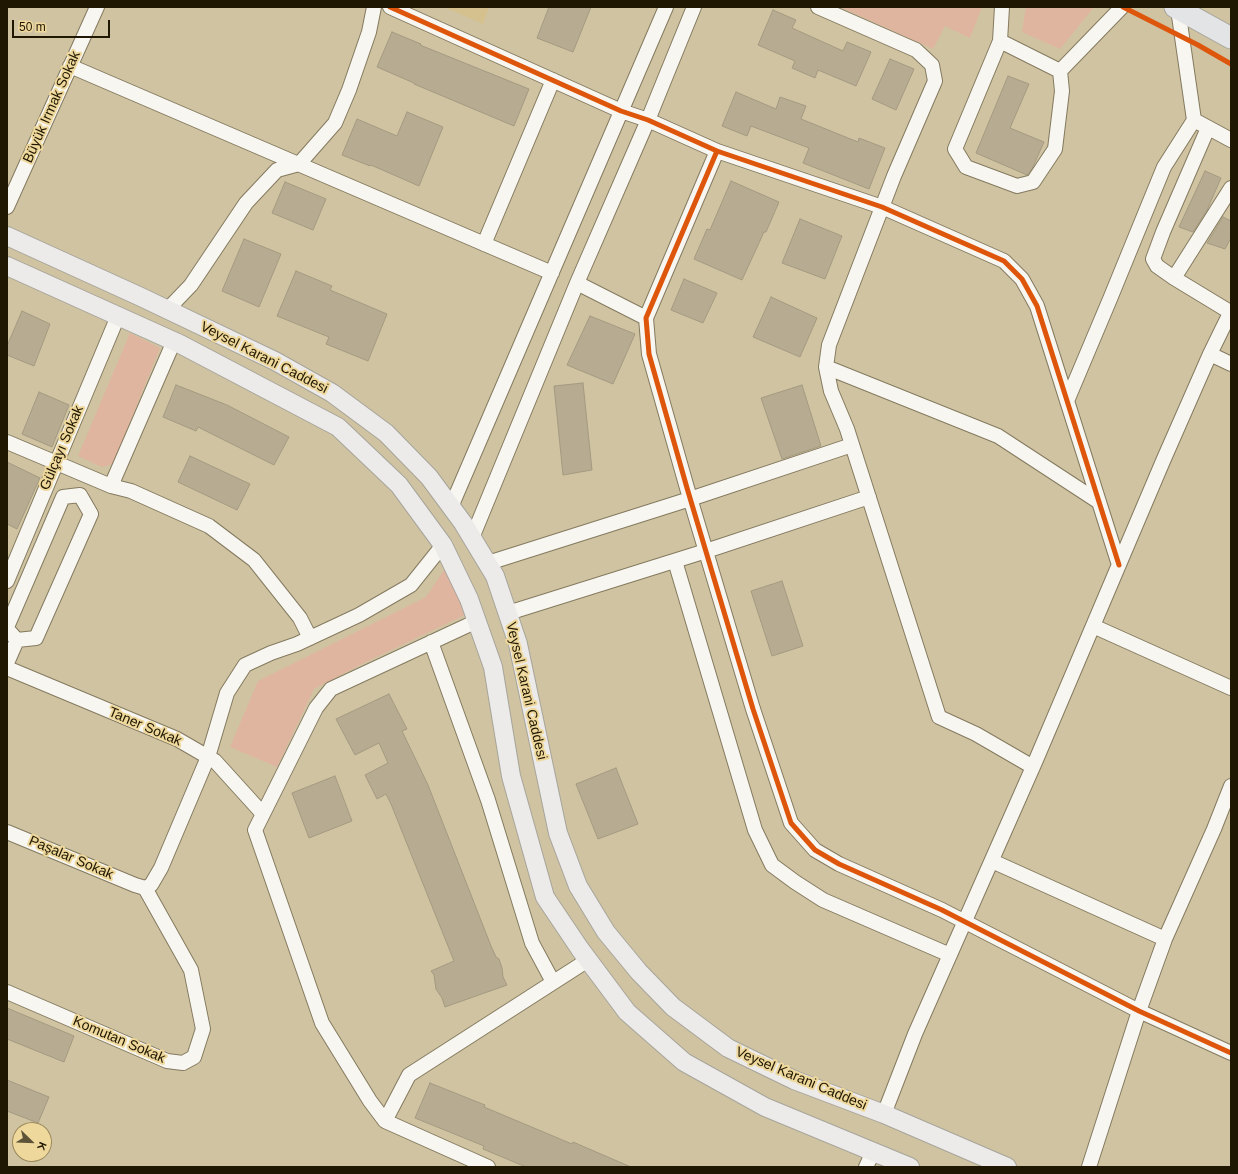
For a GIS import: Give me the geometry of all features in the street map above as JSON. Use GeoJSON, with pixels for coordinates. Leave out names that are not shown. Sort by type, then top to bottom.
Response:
{"type":"FeatureCollection","features":[{"type":"Feature","properties":{"kind":"highway"},"geometry":{"type":"LineString","coordinates":[[1176,8],[1231,38]]}},
{"type":"Feature","properties":{"kind":"main road","name":"Veysel Karani Caddesi"},"geometry":{"type":"LineString","coordinates":[[7,236],[275,361],[332,393],[386,433],[429,477],[472,538],[495,576],[518,644],[558,833],[578,886],[606,932],[639,972],[673,1008],[728,1048],[794,1080],[884,1114],[1007,1167]]}},
{"type":"Feature","properties":{"kind":"main road","name":"Veysel Karani Caddesi"},"geometry":{"type":"LineString","coordinates":[[7,266],[174,341],[338,427],[399,485],[443,545],[470,600],[493,667],[511,776],[545,897],[588,960],[627,1012],[684,1062],[765,1107],[869,1159],[910,1167]]}},
{"type":"Feature","properties":{"kind":"street","name":"Büyük Irmak Sokak"},"geometry":{"type":"LineString","coordinates":[[7,207],[97,7]]}},
{"type":"Feature","properties":{"kind":"street"},"geometry":{"type":"LineString","coordinates":[[167,310],[191,285],[246,203],[277,170],[299,164],[335,123],[349,90],[369,32],[374,7]]}},
{"type":"Feature","properties":{"kind":"street"},"geometry":{"type":"LineString","coordinates":[[390,7],[621,111],[648,120],[717,151],[882,207],[1004,261],[1022,279],[1037,306],[1118,565]]}},
{"type":"Feature","properties":{"kind":"street"},"geometry":{"type":"LineString","coordinates":[[451,507],[666,7]]}},
{"type":"Feature","properties":{"kind":"street"},"geometry":{"type":"LineString","coordinates":[[472,538],[694,7]]}},
{"type":"Feature","properties":{"kind":"street"},"geometry":{"type":"LineString","coordinates":[[818,7],[916,50],[932,65],[935,81],[894,176],[828,345],[826,367],[832,391],[848,430],[940,717],[976,734],[1033,767]]}},
{"type":"Feature","properties":{"kind":"street"},"geometry":{"type":"LineString","coordinates":[[1002,7],[1000,41],[955,149],[966,167],[1017,186],[1033,182],[1055,149],[1062,91],[1060,72],[1122,7]]}},
{"type":"Feature","properties":{"kind":"street"},"geometry":{"type":"LineString","coordinates":[[1067,400],[1164,167],[1194,120],[1176,8]]}},
{"type":"Feature","properties":{"kind":"street"},"geometry":{"type":"LineString","coordinates":[[1000,41],[1060,72]]}},
{"type":"Feature","properties":{"kind":"street"},"geometry":{"type":"LineString","coordinates":[[70,66],[552,273]]}},
{"type":"Feature","properties":{"kind":"street"},"geometry":{"type":"LineString","coordinates":[[484,244],[553,80]]}},
{"type":"Feature","properties":{"kind":"street"},"geometry":{"type":"LineString","coordinates":[[1194,120],[1231,140]]}},
{"type":"Feature","properties":{"kind":"street"},"geometry":{"type":"LineString","coordinates":[[884,1114],[915,1034],[992,862],[1118,565],[1210,354],[1231,312],[1156,266],[1153,259],[1163,232],[1208,128]]}},
{"type":"Feature","properties":{"kind":"street"},"geometry":{"type":"LineString","coordinates":[[717,151],[646,318],[649,354],[690,499],[753,709],[791,823],[815,850],[840,864],[965,921],[1139,1011],[1231,1053]]}},
{"type":"Feature","properties":{"kind":"street"},"geometry":{"type":"LineString","coordinates":[[1174,278],[1231,188]]}},
{"type":"Feature","properties":{"kind":"street"},"geometry":{"type":"LineString","coordinates":[[577,284],[646,318]]}},
{"type":"Feature","properties":{"kind":"street","name":"Gülçayı Sokak"},"geometry":{"type":"LineString","coordinates":[[7,581],[118,316]]}},
{"type":"Feature","properties":{"kind":"street"},"geometry":{"type":"LineString","coordinates":[[111,486],[174,341]]}},
{"type":"Feature","properties":{"kind":"street"},"geometry":{"type":"LineString","coordinates":[[1210,354],[1231,364]]}},
{"type":"Feature","properties":{"kind":"street"},"geometry":{"type":"LineString","coordinates":[[826,367],[998,436],[1099,502]]}},
{"type":"Feature","properties":{"kind":"street"},"geometry":{"type":"LineString","coordinates":[[7,442],[88,477],[111,486],[131,491],[209,526],[254,560],[300,618],[310,638]]}},
{"type":"Feature","properties":{"kind":"street"},"geometry":{"type":"LineString","coordinates":[[488,564],[852,445]]}},
{"type":"Feature","properties":{"kind":"street"},"geometry":{"type":"LineString","coordinates":[[80,494],[88,477]]}},
{"type":"Feature","properties":{"kind":"street"},"geometry":{"type":"LineString","coordinates":[[17,640],[7,628],[64,497],[80,494]]}},
{"type":"Feature","properties":{"kind":"street"},"geometry":{"type":"LineString","coordinates":[[17,640],[36,638],[91,514],[80,494]]}},
{"type":"Feature","properties":{"kind":"street"},"geometry":{"type":"LineString","coordinates":[[508,613],[675,561],[869,497]]}},
{"type":"Feature","properties":{"kind":"street"},"geometry":{"type":"LineString","coordinates":[[140,886],[151,885],[161,868],[208,757],[227,693],[245,665],[310,638],[359,615],[410,584],[443,545]]}},
{"type":"Feature","properties":{"kind":"street"},"geometry":{"type":"LineString","coordinates":[[675,561],[755,830],[772,865],[823,900],[950,955]]}},
{"type":"Feature","properties":{"kind":"street"},"geometry":{"type":"LineString","coordinates":[[477,621],[331,689],[316,708],[255,830],[322,1023],[370,1101],[385,1121],[488,1167]]}},
{"type":"Feature","properties":{"kind":"street"},"geometry":{"type":"LineString","coordinates":[[1093,626],[1231,688]]}},
{"type":"Feature","properties":{"kind":"street"},"geometry":{"type":"LineString","coordinates":[[7,663],[17,640]]}},
{"type":"Feature","properties":{"kind":"street"},"geometry":{"type":"LineString","coordinates":[[431,642],[488,800],[532,943],[553,982]]}},
{"type":"Feature","properties":{"kind":"street","name":"Taner Sokak"},"geometry":{"type":"LineString","coordinates":[[7,668],[177,739],[215,761],[263,814]]}},
{"type":"Feature","properties":{"kind":"street"},"geometry":{"type":"LineString","coordinates":[[1088,1167],[1164,939],[1214,829],[1231,786]]}},
{"type":"Feature","properties":{"kind":"street","name":"Paşalar Sokak"},"geometry":{"type":"LineString","coordinates":[[7,832],[140,886]]}},
{"type":"Feature","properties":{"kind":"street"},"geometry":{"type":"LineString","coordinates":[[992,862],[1164,939]]}},
{"type":"Feature","properties":{"kind":"street","name":"Komutan Sokak"},"geometry":{"type":"LineString","coordinates":[[7,992],[167,1061],[183,1063],[194,1057],[203,1029],[191,970],[140,886]]}},
{"type":"Feature","properties":{"kind":"street"},"geometry":{"type":"LineString","coordinates":[[385,1121],[409,1075],[588,960]]}},
{"type":"Feature","properties":{"kind":"shaded area"},"geometry":{"type":"Polygon","coordinates":[[[444,7],[489,7],[483,24],[444,7]]]}},
{"type":"Feature","properties":{"kind":"shaded area"},"geometry":{"type":"Polygon","coordinates":[[[840,7],[982,7],[970,38],[945,26],[933,49],[840,7]]]}},
{"type":"Feature","properties":{"kind":"shaded area"},"geometry":{"type":"Polygon","coordinates":[[[1026,7],[1094,7],[1060,49],[1022,32],[1026,7]]]}},
{"type":"Feature","properties":{"kind":"shaded area"},"geometry":{"type":"Polygon","coordinates":[[[130,333],[160,348],[113,464],[102,467],[78,456],[130,333]]]}},
{"type":"Feature","properties":{"kind":"shaded area"},"geometry":{"type":"Polygon","coordinates":[[[446,567],[467,614],[366,662],[314,689],[277,767],[230,747],[258,681],[426,597],[446,567]]]}},
{"type":"Feature","properties":{"kind":"building"},"geometry":{"type":"Polygon","coordinates":[[[549,7],[591,7],[573,52],[537,38],[549,7]]]}},
{"type":"Feature","properties":{"kind":"building"},"geometry":{"type":"Polygon","coordinates":[[[773,10],[796,20],[792,28],[843,51],[847,42],[871,52],[856,86],[818,70],[815,78],[792,68],[795,61],[758,45],[773,10]]]}},
{"type":"Feature","properties":{"kind":"building"},"geometry":{"type":"Polygon","coordinates":[[[392,32],[421,44],[420,45],[529,89],[514,126],[377,67],[392,32]]]}},
{"type":"Feature","properties":{"kind":"building"},"geometry":{"type":"Polygon","coordinates":[[[890,59],[914,69],[896,110],[872,99],[890,59]]]}},
{"type":"Feature","properties":{"kind":"building"},"geometry":{"type":"Polygon","coordinates":[[[1008,76],[1029,84],[1010,128],[1044,142],[1032,169],[1027,175],[976,153],[1008,76]]]}},
{"type":"Feature","properties":{"kind":"building"},"geometry":{"type":"Polygon","coordinates":[[[736,92],[776,109],[780,97],[806,106],[801,119],[858,142],[859,138],[885,148],[869,189],[803,163],[809,148],[751,126],[747,136],[722,126],[736,92]]]}},
{"type":"Feature","properties":{"kind":"building"},"geometry":{"type":"Polygon","coordinates":[[[407,112],[443,127],[419,186],[371,165],[370,166],[342,155],[357,119],[397,136],[407,112]]]}},
{"type":"Feature","properties":{"kind":"building"},"geometry":{"type":"Polygon","coordinates":[[[1205,171],[1221,178],[1207,210],[1193,232],[1179,227],[1205,171]]]}},
{"type":"Feature","properties":{"kind":"building"},"geometry":{"type":"Polygon","coordinates":[[[731,181],[779,202],[742,280],[694,259],[707,229],[710,230],[731,181]]]}},
{"type":"Feature","properties":{"kind":"building"},"geometry":{"type":"Polygon","coordinates":[[[285,182],[326,199],[313,230],[272,213],[285,182]]]}},
{"type":"Feature","properties":{"kind":"building"},"geometry":{"type":"Polygon","coordinates":[[[1223,217],[1231,221],[1231,238],[1225,249],[1207,243],[1223,217]]]}},
{"type":"Feature","properties":{"kind":"building"},"geometry":{"type":"Polygon","coordinates":[[[800,219],[842,236],[825,279],[782,263],[800,219]]]}},
{"type":"Feature","properties":{"kind":"building"},"geometry":{"type":"Polygon","coordinates":[[[244,239],[281,254],[259,307],[222,291],[244,239]]]}},
{"type":"Feature","properties":{"kind":"building"},"geometry":{"type":"Polygon","coordinates":[[[296,271],[332,286],[330,290],[387,314],[368,361],[326,344],[329,337],[277,316],[296,271]]]}},
{"type":"Feature","properties":{"kind":"building"},"geometry":{"type":"Polygon","coordinates":[[[684,279],[717,293],[703,323],[671,310],[684,279]]]}},
{"type":"Feature","properties":{"kind":"building"},"geometry":{"type":"Polygon","coordinates":[[[771,297],[817,318],[800,357],[753,337],[771,297]]]}},
{"type":"Feature","properties":{"kind":"building"},"geometry":{"type":"Polygon","coordinates":[[[22,311],[50,324],[34,366],[7,355],[7,346],[22,311]]]}},
{"type":"Feature","properties":{"kind":"building"},"geometry":{"type":"Polygon","coordinates":[[[590,316],[635,334],[613,384],[567,365],[590,316]]]}},
{"type":"Feature","properties":{"kind":"building"},"geometry":{"type":"Polygon","coordinates":[[[583,383],[592,470],[563,475],[554,386],[583,383]]]}},
{"type":"Feature","properties":{"kind":"building"},"geometry":{"type":"Polygon","coordinates":[[[176,385],[227,405],[289,437],[274,465],[198,427],[196,431],[163,417],[176,385]]]}},
{"type":"Feature","properties":{"kind":"building"},"geometry":{"type":"Polygon","coordinates":[[[802,385],[821,446],[782,459],[761,398],[802,385]]]}},
{"type":"Feature","properties":{"kind":"building"},"geometry":{"type":"Polygon","coordinates":[[[39,392],[69,405],[52,447],[22,434],[39,392]]]}},
{"type":"Feature","properties":{"kind":"building"},"geometry":{"type":"Polygon","coordinates":[[[190,456],[250,484],[237,510],[178,482],[190,456]]]}},
{"type":"Feature","properties":{"kind":"building"},"geometry":{"type":"Polygon","coordinates":[[[7,462],[40,478],[17,529],[7,524],[7,462]]]}},
{"type":"Feature","properties":{"kind":"building"},"geometry":{"type":"Polygon","coordinates":[[[782,581],[803,646],[772,656],[751,591],[782,581]]]}},
{"type":"Feature","properties":{"kind":"building"},"geometry":{"type":"Polygon","coordinates":[[[389,694],[407,729],[402,731],[428,785],[491,946],[496,957],[499,959],[503,977],[507,985],[445,1007],[442,998],[436,989],[434,975],[431,971],[454,961],[391,804],[386,794],[377,799],[365,775],[388,763],[379,743],[355,755],[336,719],[389,694]]]}},
{"type":"Feature","properties":{"kind":"building"},"geometry":{"type":"Polygon","coordinates":[[[616,768],[638,824],[598,839],[576,784],[616,768]]]}},
{"type":"Feature","properties":{"kind":"building"},"geometry":{"type":"Polygon","coordinates":[[[335,776],[352,821],[309,838],[292,793],[335,776]]]}},
{"type":"Feature","properties":{"kind":"building"},"geometry":{"type":"Polygon","coordinates":[[[7,1008],[74,1036],[64,1062],[7,1039],[7,1008]]]}},
{"type":"Feature","properties":{"kind":"building"},"geometry":{"type":"Polygon","coordinates":[[[7,1080],[49,1097],[38,1122],[7,1111],[7,1080]]]}},
{"type":"Feature","properties":{"kind":"building"},"geometry":{"type":"Polygon","coordinates":[[[430,1083],[485,1105],[484,1107],[572,1144],[573,1142],[631,1167],[526,1167],[483,1149],[484,1146],[415,1118],[430,1083]]]}},
{"type":"Feature","properties":{"kind":"cycle path"},"geometry":{"type":"LineString","coordinates":[[390,7],[621,111],[648,120],[717,151],[882,207],[1004,261],[1022,279],[1037,306],[1119,565]]}},
{"type":"Feature","properties":{"kind":"cycle path"},"geometry":{"type":"LineString","coordinates":[[1123,7],[1198,45],[1231,64]]}},
{"type":"Feature","properties":{"kind":"cycle path"},"geometry":{"type":"LineString","coordinates":[[717,151],[646,318],[649,354],[687,488],[753,709],[791,823],[815,850],[839,864],[942,910],[1139,1011],[1231,1053]]}}]}
